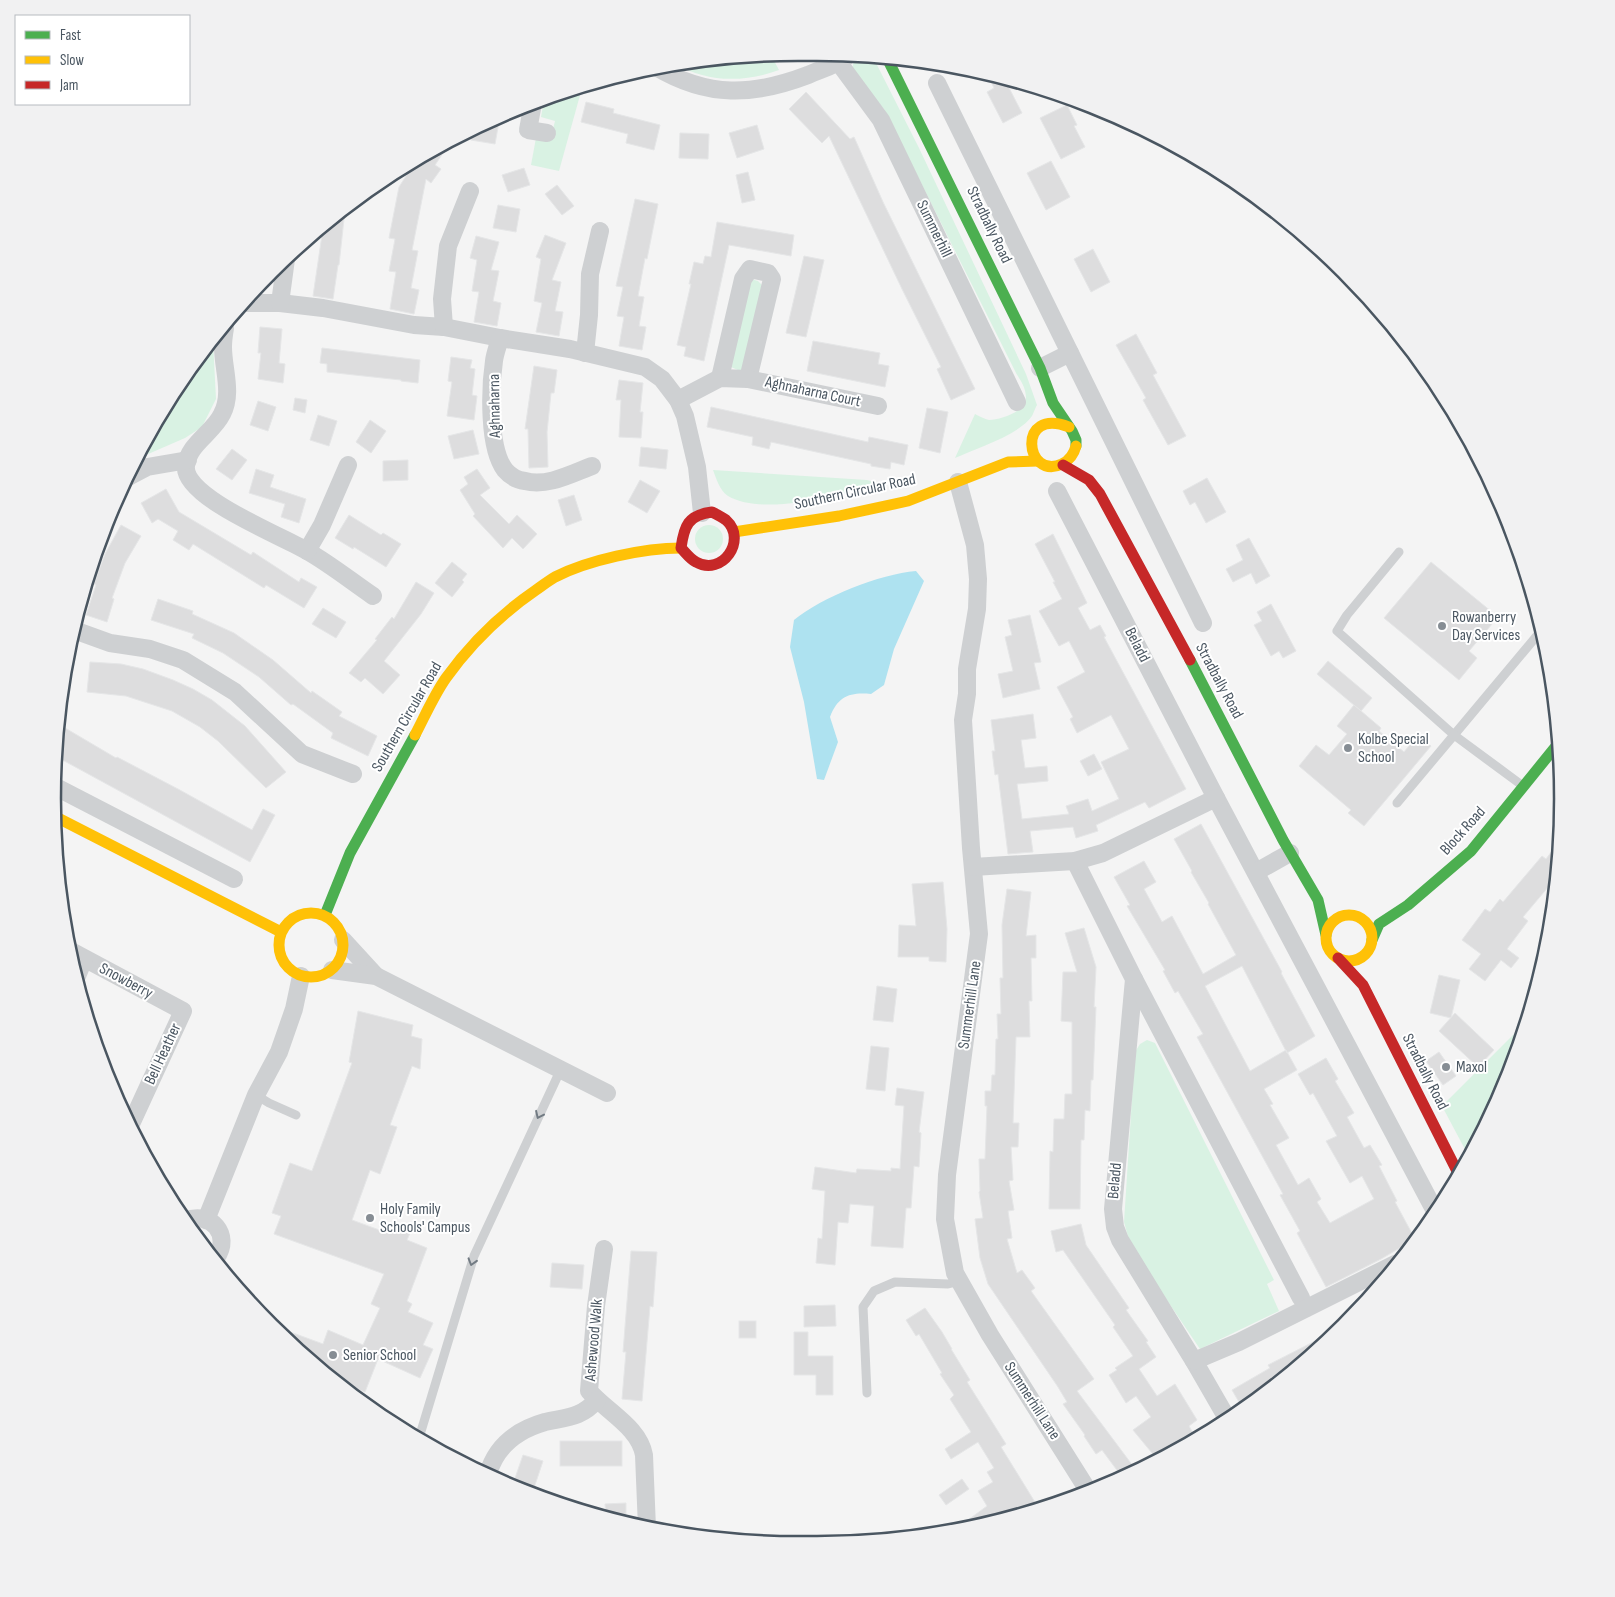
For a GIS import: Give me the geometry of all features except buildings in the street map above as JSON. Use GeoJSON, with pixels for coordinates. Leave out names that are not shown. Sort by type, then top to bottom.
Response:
{"type":"FeatureCollection","features":[{"type":"Feature","properties":{"kind":"main road","name":"Stradbally Road"},"geometry":{"type":"LineString","coordinates":[[891,66],[1040,368],[1055,407],[1069,427]]}},
{"type":"Feature","properties":{"kind":"main road"},"geometry":{"type":"LineString","coordinates":[[1052,421],[1055,407]]}},
{"type":"Feature","properties":{"kind":"main road"},"geometry":{"type":"LineString","coordinates":[[1052,421],[1061,422],[1069,427],[1074,434],[1076,443],[1075,452],[1070,460],[1063,465],[1054,467],[1038,461],[1032,454],[1031,445],[1032,436],[1037,428],[1044,423],[1052,421]]}},
{"type":"Feature","properties":{"kind":"main road","name":"Southern Circular Road"},"geometry":{"type":"LineString","coordinates":[[1008,462],[1032,436]]}},
{"type":"Feature","properties":{"kind":"main road","name":"Stradbally Road"},"geometry":{"type":"LineString","coordinates":[[1076,443],[1088,480]]}},
{"type":"Feature","properties":{"kind":"main road","name":"Southern Circular Road"},"geometry":{"type":"LineString","coordinates":[[734,532],[838,516],[908,501],[1008,462],[1038,461]]}},
{"type":"Feature","properties":{"kind":"main road","name":"Stradbally Road"},"geometry":{"type":"LineString","coordinates":[[1063,465],[1088,480],[1100,494],[1214,704],[1290,853],[1318,900],[1326,935]]}},
{"type":"Feature","properties":{"kind":"main road"},"geometry":{"type":"LineString","coordinates":[[712,512],[722,516],[730,523],[734,532],[735,543],[731,552],[724,560],[715,564],[704,565],[695,561],[681,548],[682,534],[686,525],[693,517],[702,513],[712,512]]}},
{"type":"Feature","properties":{"kind":"main road","name":"Southern Circular Road"},"geometry":{"type":"LineString","coordinates":[[325,915],[350,853],[419,725],[445,679],[478,638],[523,598],[555,577],[614,557],[664,548],[681,548]]}},
{"type":"Feature","properties":{"kind":"main road","name":"Block Road"},"geometry":{"type":"LineString","coordinates":[[1379,924],[1434,884],[1471,851],[1552,751]]}},
{"type":"Feature","properties":{"kind":"main road"},"geometry":{"type":"LineString","coordinates":[[62,820],[281,932]]}},
{"type":"Feature","properties":{"kind":"main road"},"geometry":{"type":"LineString","coordinates":[[1318,900],[1360,918],[1367,923],[1371,931],[1372,940]]}},
{"type":"Feature","properties":{"kind":"main road"},"geometry":{"type":"LineString","coordinates":[[315,912],[325,915],[340,930],[343,940],[341,956],[332,970],[323,975],[301,976],[284,963],[278,942],[281,932],[295,916],[315,912]]}},
{"type":"Feature","properties":{"kind":"main road"},"geometry":{"type":"LineString","coordinates":[[1351,915],[1342,916],[1334,920],[1328,927],[1326,935],[1327,944],[1331,952],[1338,958],[1346,961],[1355,960],[1363,956],[1369,949],[1379,924],[1367,923]]}},
{"type":"Feature","properties":{"kind":"main road","name":"Stradbally Road"},"geometry":{"type":"LineString","coordinates":[[1363,956],[1363,986]]}},
{"type":"Feature","properties":{"kind":"main road","name":"Stradbally Road"},"geometry":{"type":"LineString","coordinates":[[1338,958],[1363,986],[1455,1167]]}},
{"type":"Feature","properties":{"kind":"street","name":"Summerhill"},"geometry":{"type":"LineString","coordinates":[[666,73],[694,86],[721,91],[745,91],[788,82],[838,62]]}},
{"type":"Feature","properties":{"kind":"street","name":"Summerhill"},"geometry":{"type":"LineString","coordinates":[[844,62],[881,120],[1017,402]]}},
{"type":"Feature","properties":{"kind":"street"},"geometry":{"type":"LineString","coordinates":[[937,83],[1203,623]]}},
{"type":"Feature","properties":{"kind":"street"},"geometry":{"type":"LineString","coordinates":[[531,111],[528,130],[547,133]]}},
{"type":"Feature","properties":{"kind":"street"},"geometry":{"type":"LineString","coordinates":[[444,327],[442,299],[448,246],[470,191]]}},
{"type":"Feature","properties":{"kind":"street"},"geometry":{"type":"LineString","coordinates":[[585,353],[589,315],[590,274],[600,231]]}},
{"type":"Feature","properties":{"kind":"street","name":"Aghnaharna Court"},"geometry":{"type":"LineString","coordinates":[[720,378],[743,279],[750,269],[768,273],[772,279],[748,379]]}},
{"type":"Feature","properties":{"kind":"street"},"geometry":{"type":"LineString","coordinates":[[280,303],[285,270]]}},
{"type":"Feature","properties":{"kind":"street"},"geometry":{"type":"LineString","coordinates":[[253,302],[322,308],[414,325],[444,327],[606,356],[645,367],[662,379],[678,400],[685,416],[697,467],[702,513]]}},
{"type":"Feature","properties":{"kind":"street"},"geometry":{"type":"LineString","coordinates":[[224,338],[228,391],[226,403],[223,414],[213,428],[193,447],[185,467],[187,475],[198,488],[219,506],[307,551],[373,596]]}},
{"type":"Feature","properties":{"kind":"street","name":"Aghnaharna"},"geometry":{"type":"LineString","coordinates":[[500,338],[494,360],[492,417],[496,448],[506,472],[526,482],[545,482],[592,466]]}},
{"type":"Feature","properties":{"kind":"street"},"geometry":{"type":"LineString","coordinates":[[1040,368],[1070,353]]}},
{"type":"Feature","properties":{"kind":"street","name":"Aghnaharna Court"},"geometry":{"type":"LineString","coordinates":[[678,400],[720,378],[748,379],[878,406]]}},
{"type":"Feature","properties":{"kind":"street"},"geometry":{"type":"LineString","coordinates":[[137,472],[147,467],[188,460]]}},
{"type":"Feature","properties":{"kind":"street"},"geometry":{"type":"LineString","coordinates":[[307,551],[322,525],[348,465]]}},
{"type":"Feature","properties":{"kind":"street","name":"Summerhill Lane"},"geometry":{"type":"LineString","coordinates":[[958,482],[975,545],[978,579],[977,609],[967,669],[964,720],[979,934],[947,1175],[945,1219],[955,1273],[990,1335],[1085,1485]]}},
{"type":"Feature","properties":{"kind":"street","name":"Beladd"},"geometry":{"type":"LineString","coordinates":[[1057,491],[1216,798],[1432,1205]]}},
{"type":"Feature","properties":{"kind":"street"},"geometry":{"type":"LineString","coordinates":[[80,632],[110,642],[150,649],[183,660],[235,692],[302,754],[352,774]]}},
{"type":"Feature","properties":{"kind":"street"},"geometry":{"type":"LineString","coordinates":[[61,790],[234,879]]}},
{"type":"Feature","properties":{"kind":"street"},"geometry":{"type":"LineString","coordinates":[[973,867],[1075,861],[1103,853],[1216,798]]}},
{"type":"Feature","properties":{"kind":"street"},"geometry":{"type":"LineString","coordinates":[[1256,872],[1290,853]]}},
{"type":"Feature","properties":{"kind":"street"},"geometry":{"type":"LineString","coordinates":[[1075,861],[1134,979],[1301,1298]]}},
{"type":"Feature","properties":{"kind":"street"},"geometry":{"type":"LineString","coordinates":[[343,940],[376,976]]}},
{"type":"Feature","properties":{"kind":"street","name":"Snowberry"},"geometry":{"type":"LineString","coordinates":[[78,955],[183,1011]]}},
{"type":"Feature","properties":{"kind":"street"},"geometry":{"type":"LineString","coordinates":[[81,966],[84,959]]}},
{"type":"Feature","properties":{"kind":"street"},"geometry":{"type":"LineString","coordinates":[[332,970],[376,976],[560,1071],[607,1093]]}},
{"type":"Feature","properties":{"kind":"street"},"geometry":{"type":"LineString","coordinates":[[206,1220],[256,1095],[279,1052],[294,1009],[301,976]]}},
{"type":"Feature","properties":{"kind":"street","name":"Beladd"},"geometry":{"type":"LineString","coordinates":[[1134,979],[1113,1210],[1115,1227],[1120,1240],[1224,1413]]}},
{"type":"Feature","properties":{"kind":"street","name":"Bell Heather"},"geometry":{"type":"LineString","coordinates":[[134,1118],[183,1011]]}},
{"type":"Feature","properties":{"kind":"street"},"geometry":{"type":"LineString","coordinates":[[193,1219],[199,1218],[206,1220],[218,1229],[221,1236],[219,1253]]}},
{"type":"Feature","properties":{"kind":"street","name":"Ashewood Walk"},"geometry":{"type":"LineString","coordinates":[[604,1249],[596,1306],[589,1392],[634,1433],[642,1444],[647,1520]]}},
{"type":"Feature","properties":{"kind":"street"},"geometry":{"type":"LineString","coordinates":[[1194,1361],[1239,1342],[1383,1270]]}},
{"type":"Feature","properties":{"kind":"street"},"geometry":{"type":"LineString","coordinates":[[491,1469],[501,1448],[510,1438],[545,1422],[577,1416],[590,1408],[597,1400]]}},
{"type":"Feature","properties":{"kind":"lane"},"geometry":{"type":"LineString","coordinates":[[1399,552],[1337,631],[1454,735],[1523,786]]}},
{"type":"Feature","properties":{"kind":"lane"},"geometry":{"type":"LineString","coordinates":[[1397,803],[1536,637]]}},
{"type":"Feature","properties":{"kind":"lane"},"geometry":{"type":"LineString","coordinates":[[421,1431],[474,1256],[560,1071]]}},
{"type":"Feature","properties":{"kind":"lane"},"geometry":{"type":"LineString","coordinates":[[256,1095],[296,1115]]}},
{"type":"Feature","properties":{"kind":"lane"},"geometry":{"type":"LineString","coordinates":[[867,1393],[863,1307],[874,1291],[895,1282],[948,1284],[960,1281]]}},
{"type":"Feature","properties":{"kind":"green space"},"geometry":{"type":"Polygon","coordinates":[[[775,62],[779,70],[760,76],[731,79],[688,70],[775,62]]]}},
{"type":"Feature","properties":{"kind":"green space"},"geometry":{"type":"Polygon","coordinates":[[[855,63],[877,64],[919,148],[1026,374],[1037,405],[1032,416],[1018,429],[955,458],[975,414],[989,420],[1012,414],[1025,403],[1025,391],[884,109],[855,76],[853,66],[855,63]]]}},
{"type":"Feature","properties":{"kind":"green space"},"geometry":{"type":"Polygon","coordinates":[[[580,94],[559,171],[531,165],[536,138],[550,141],[555,121],[541,117],[543,107],[580,94]]]}},
{"type":"Feature","properties":{"kind":"green space"},"geometry":{"type":"Polygon","coordinates":[[[751,279],[758,281],[762,285],[745,368],[740,371],[731,367],[751,279]]]}},
{"type":"Feature","properties":{"kind":"green space"},"geometry":{"type":"Polygon","coordinates":[[[214,351],[216,399],[202,427],[185,438],[146,455],[185,389],[214,351]]]}},
{"type":"Feature","properties":{"kind":"green space"},"geometry":{"type":"Polygon","coordinates":[[[713,470],[867,480],[882,484],[804,502],[762,504],[743,502],[725,494],[713,470]]]}},
{"type":"Feature","properties":{"kind":"green space"},"geometry":{"type":"Polygon","coordinates":[[[709,525],[719,529],[723,539],[719,549],[709,553],[699,549],[695,539],[699,529],[709,525]]]}},
{"type":"Feature","properties":{"kind":"green space"},"geometry":{"type":"Polygon","coordinates":[[[1516,1032],[1498,1081],[1465,1149],[1442,1106],[1516,1032]]]}},
{"type":"Feature","properties":{"kind":"green space"},"geometry":{"type":"Polygon","coordinates":[[[1147,1040],[1155,1043],[1274,1280],[1267,1284],[1279,1311],[1200,1349],[1131,1247],[1124,1222],[1135,1052],[1140,1044],[1147,1040]]]}},
{"type":"Feature","properties":{"kind":"water"},"geometry":{"type":"Polygon","coordinates":[[[916,571],[924,581],[894,649],[884,685],[871,694],[851,695],[837,704],[830,717],[838,742],[824,780],[817,779],[804,702],[790,647],[794,620],[820,603],[852,588],[886,577],[916,571]]]}},
{"type":"Feature","properties":{"kind":"traffic: fast"},"geometry":{"type":"LineString","coordinates":[[891,66],[1040,368],[1053,403],[1072,431],[1076,440],[1076,446]]}},
{"type":"Feature","properties":{"kind":"traffic: fast"},"geometry":{"type":"LineString","coordinates":[[1190,660],[1283,840],[1318,900],[1326,935]]}},
{"type":"Feature","properties":{"kind":"traffic: fast"},"geometry":{"type":"LineString","coordinates":[[325,915],[350,853],[415,735]]}},
{"type":"Feature","properties":{"kind":"traffic: fast"},"geometry":{"type":"LineString","coordinates":[[1372,940],[1379,924],[1408,905],[1471,851],[1552,751]]}},
{"type":"Feature","properties":{"kind":"traffic: slow"},"geometry":{"type":"LineString","coordinates":[[1069,427],[1052,423],[1040,426],[1034,434],[1032,444],[1034,454],[1040,462],[1050,466],[1062,464],[1071,457],[1076,446]]}},
{"type":"Feature","properties":{"kind":"traffic: slow"},"geometry":{"type":"LineString","coordinates":[[734,532],[839,516],[908,501],[1008,462],[1038,461]]}},
{"type":"Feature","properties":{"kind":"traffic: slow"},"geometry":{"type":"LineString","coordinates":[[415,735],[442,685],[476,641],[523,599],[547,582],[568,571],[600,560],[650,550],[681,548]]}},
{"type":"Feature","properties":{"kind":"traffic: slow"},"geometry":{"type":"LineString","coordinates":[[62,820],[281,932]]}},
{"type":"Feature","properties":{"kind":"traffic: slow"},"geometry":{"type":"LineString","coordinates":[[305,913],[317,913],[334,922],[341,933],[343,945],[341,957],[334,968],[317,977],[305,977],[293,972],[284,963],[279,951],[279,939],[284,927],[293,918],[305,913]]}},
{"type":"Feature","properties":{"kind":"traffic: slow"},"geometry":{"type":"LineString","coordinates":[[1349,915],[1362,919],[1368,925],[1372,938],[1368,951],[1362,957],[1349,961],[1336,957],[1330,951],[1326,938],[1330,925],[1336,919],[1349,915]]}},
{"type":"Feature","properties":{"kind":"traffic: jam"},"geometry":{"type":"LineString","coordinates":[[1063,465],[1089,480],[1100,494],[1190,660]]}},
{"type":"Feature","properties":{"kind":"traffic: jam"},"geometry":{"type":"LineString","coordinates":[[712,512],[726,520],[732,528],[733,546],[723,561],[715,565],[706,565],[694,561],[681,548],[686,528],[692,519],[712,512]]}},
{"type":"Feature","properties":{"kind":"traffic: jam"},"geometry":{"type":"LineString","coordinates":[[1338,958],[1363,985],[1455,1167]]}},
{"type":"Feature","properties":{"kind":"place","name":"Rowanberry Day Services"},"geometry":{"type":"Point","coordinates":[1442,626]}},
{"type":"Feature","properties":{"kind":"place","name":"Kolbe Special School"},"geometry":{"type":"Point","coordinates":[1348,748]}},
{"type":"Feature","properties":{"kind":"place","name":"Maxol"},"geometry":{"type":"Point","coordinates":[1446,1067]}},
{"type":"Feature","properties":{"kind":"place","name":"Holy Family Schools' Campus"},"geometry":{"type":"Point","coordinates":[370,1218]}},
{"type":"Feature","properties":{"kind":"place","name":"Senior School"},"geometry":{"type":"Point","coordinates":[333,1355]}}]}
